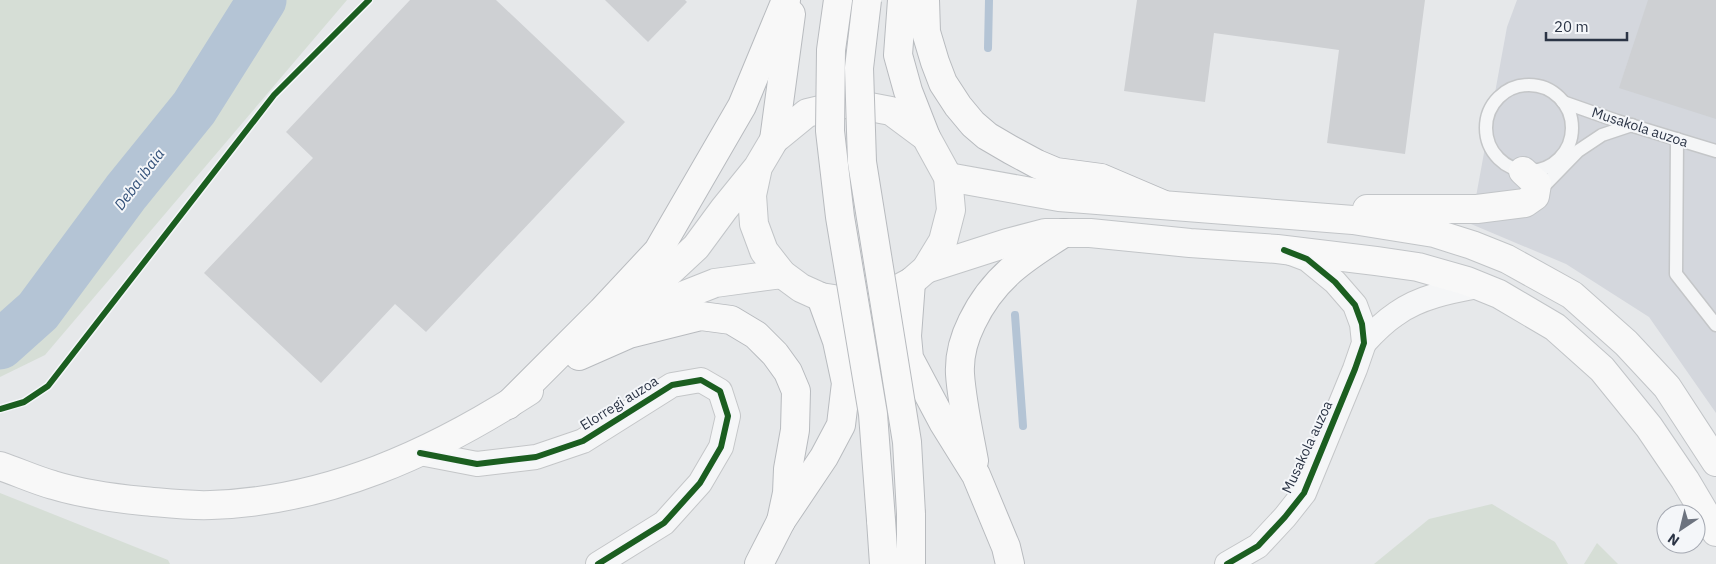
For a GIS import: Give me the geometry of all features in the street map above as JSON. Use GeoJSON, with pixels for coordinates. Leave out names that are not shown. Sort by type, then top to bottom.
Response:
{"type":"FeatureCollection","features":[{"type":"Feature","properties":{"kind":"main road"},"geometry":{"type":"LineString","coordinates":[[508,405],[602,311],[658,251],[742,106],[786,0]]}},
{"type":"Feature","properties":{"kind":"main road"},"geometry":{"type":"LineString","coordinates":[[774,140],[792,0]]}},
{"type":"Feature","properties":{"kind":"main road"},"geometry":{"type":"LineString","coordinates":[[838,0],[831,50],[830,131],[840,218],[874,414],[884,564]]}},
{"type":"Feature","properties":{"kind":"main road"},"geometry":{"type":"LineString","coordinates":[[867,0],[858,68],[862,162],[907,442],[911,514],[910,564]]}},
{"type":"Feature","properties":{"kind":"main road"},"geometry":{"type":"LineString","coordinates":[[902,0],[898,55],[908,91],[926,137],[948,177],[951,210],[943,241],[919,275],[908,336],[908,358],[922,386],[976,475],[1006,547],[1010,564]]}},
{"type":"Feature","properties":{"kind":"main road"},"geometry":{"type":"LineString","coordinates":[[925,0],[926,32],[943,83],[973,124],[987,136],[1037,164],[1056,172],[1101,178],[1162,204]]}},
{"type":"Feature","properties":{"kind":"main road"},"geometry":{"type":"LineString","coordinates":[[579,356],[696,247],[758,167],[774,140],[807,113],[849,103],[891,111],[926,137]]}},
{"type":"Feature","properties":{"kind":"main road"},"geometry":{"type":"LineString","coordinates":[[758,167],[752,195],[754,224],[764,251],[782,274],[801,288],[821,297],[852,302],[884,297],[919,275],[1045,233],[1090,233],[1284,250],[1418,267],[1499,294],[1555,327],[1602,369],[1649,427],[1685,480],[1716,532]]}},
{"type":"Feature","properties":{"kind":"main road"},"geometry":{"type":"LineString","coordinates":[[1237,210],[1477,209],[1525,203],[1535,196],[1537,184],[1523,171]]}},
{"type":"Feature","properties":{"kind":"main road"},"geometry":{"type":"LineString","coordinates":[[948,177],[1059,197],[1352,220],[1434,234],[1472,245],[1507,259],[1572,295],[1626,342],[1668,387],[1716,462]]}},
{"type":"Feature","properties":{"kind":"main road"},"geometry":{"type":"LineString","coordinates":[[976,475],[960,372],[962,348],[967,331],[980,305],[1003,277],[1036,250],[1064,233]]}},
{"type":"Feature","properties":{"kind":"main road"},"geometry":{"type":"LineString","coordinates":[[0,466],[54,485],[111,498],[168,503],[210,505],[272,499],[331,487],[420,453],[508,405],[579,356],[677,298],[715,283],[782,274]]}},
{"type":"Feature","properties":{"kind":"main road"},"geometry":{"type":"LineString","coordinates":[[759,564],[781,521],[824,457],[841,425],[846,383],[837,341],[821,297]]}},
{"type":"Feature","properties":{"kind":"main road"},"geometry":{"type":"LineString","coordinates":[[579,356],[629,334],[701,316],[731,320],[756,335],[775,354],[788,372],[796,391],[796,430],[788,468],[787,493],[781,521]]}},
{"type":"Feature","properties":{"kind":"street"},"geometry":{"type":"LineString","coordinates":[[1284,250],[1307,259],[1335,282],[1350,299],[1355,305],[1362,324],[1364,343]]}},
{"type":"Feature","properties":{"kind":"street"},"geometry":{"type":"LineString","coordinates":[[1364,343],[1377,329],[1398,312],[1422,301],[1478,286]]}},
{"type":"Feature","properties":{"kind":"street","name":"Musakola auzoa"},"geometry":{"type":"LineString","coordinates":[[1227,564],[1258,546],[1304,493],[1356,369],[1364,343]]}},
{"type":"Feature","properties":{"kind":"street","name":"Elorregi auzoa"},"geometry":{"type":"LineString","coordinates":[[420,453],[477,464],[536,457],[583,441],[672,385],[700,380],[720,391],[728,416],[721,447],[700,483],[664,522],[598,564]]}},
{"type":"Feature","properties":{"kind":"lane"},"geometry":{"type":"LineString","coordinates":[[1527,85],[1545,88],[1564,102],[1570,115],[1571,137],[1567,150],[1557,161],[1538,170],[1523,171],[1506,165],[1495,155],[1488,140],[1486,121],[1490,109],[1500,96],[1513,88],[1527,85]]}},
{"type":"Feature","properties":{"kind":"lane","name":"Musakola auzoa"},"geometry":{"type":"LineString","coordinates":[[1564,102],[1716,151]]}},
{"type":"Feature","properties":{"kind":"lane"},"geometry":{"type":"LineString","coordinates":[[1535,196],[1556,172],[1578,152],[1602,135],[1632,125]]}},
{"type":"Feature","properties":{"kind":"lane"},"geometry":{"type":"LineString","coordinates":[[1677,138],[1676,274],[1716,325]]}},
{"type":"Feature","properties":{"kind":"shaded area"},"geometry":{"type":"Polygon","coordinates":[[[0,0],[347,0],[45,355],[0,377],[0,0]]]}},
{"type":"Feature","properties":{"kind":"shaded area"},"geometry":{"type":"Polygon","coordinates":[[[1517,0],[1716,0],[1716,413],[1649,317],[1566,264],[1471,224],[1507,27],[1517,0]]]}},
{"type":"Feature","properties":{"kind":"shaded area"},"geometry":{"type":"Polygon","coordinates":[[[0,493],[168,560],[170,564],[0,564],[0,493]]]}},
{"type":"Feature","properties":{"kind":"shaded area"},"geometry":{"type":"Polygon","coordinates":[[[1492,504],[1555,542],[1568,564],[1374,564],[1429,519],[1492,504]]]}},
{"type":"Feature","properties":{"kind":"shaded area"},"geometry":{"type":"Polygon","coordinates":[[[1597,543],[1618,564],[1584,564],[1597,543]]]}},
{"type":"Feature","properties":{"kind":"building"},"geometry":{"type":"Polygon","coordinates":[[[410,0],[496,0],[625,122],[426,332],[395,304],[321,383],[204,273],[313,158],[286,132],[410,0]]]}},
{"type":"Feature","properties":{"kind":"building"},"geometry":{"type":"Polygon","coordinates":[[[605,0],[685,0],[687,2],[648,42],[605,0]]]}},
{"type":"Feature","properties":{"kind":"building"},"geometry":{"type":"Polygon","coordinates":[[[1137,0],[1425,0],[1405,154],[1327,143],[1339,50],[1214,33],[1205,102],[1124,91],[1137,0]]]}},
{"type":"Feature","properties":{"kind":"building"},"geometry":{"type":"Polygon","coordinates":[[[1648,0],[1716,0],[1716,119],[1619,88],[1648,0]]]}},
{"type":"Feature","properties":{"kind":"waterway","name":"Deba ibaia"},"geometry":{"type":"LineString","coordinates":[[0,345],[38,311],[126,192],[194,108],[262,0]]}},
{"type":"Feature","properties":{"kind":"waterway"},"geometry":{"type":"LineString","coordinates":[[988,48],[989,0]]}},
{"type":"Feature","properties":{"kind":"waterway"},"geometry":{"type":"LineString","coordinates":[[1015,315],[1023,426]]}},
{"type":"Feature","properties":{"kind":"cycle path"},"geometry":{"type":"LineString","coordinates":[[0,409],[24,402],[48,386],[274,95],[369,0]]}},
{"type":"Feature","properties":{"kind":"cycle path"},"geometry":{"type":"LineString","coordinates":[[1227,564],[1258,546],[1304,493],[1364,343],[1362,324],[1355,305],[1335,282],[1307,259],[1284,250]]}},
{"type":"Feature","properties":{"kind":"cycle path"},"geometry":{"type":"LineString","coordinates":[[420,453],[477,464],[536,457],[583,441],[672,385],[701,380],[720,391],[728,416],[721,447],[700,483],[664,523],[598,564]]}}]}
